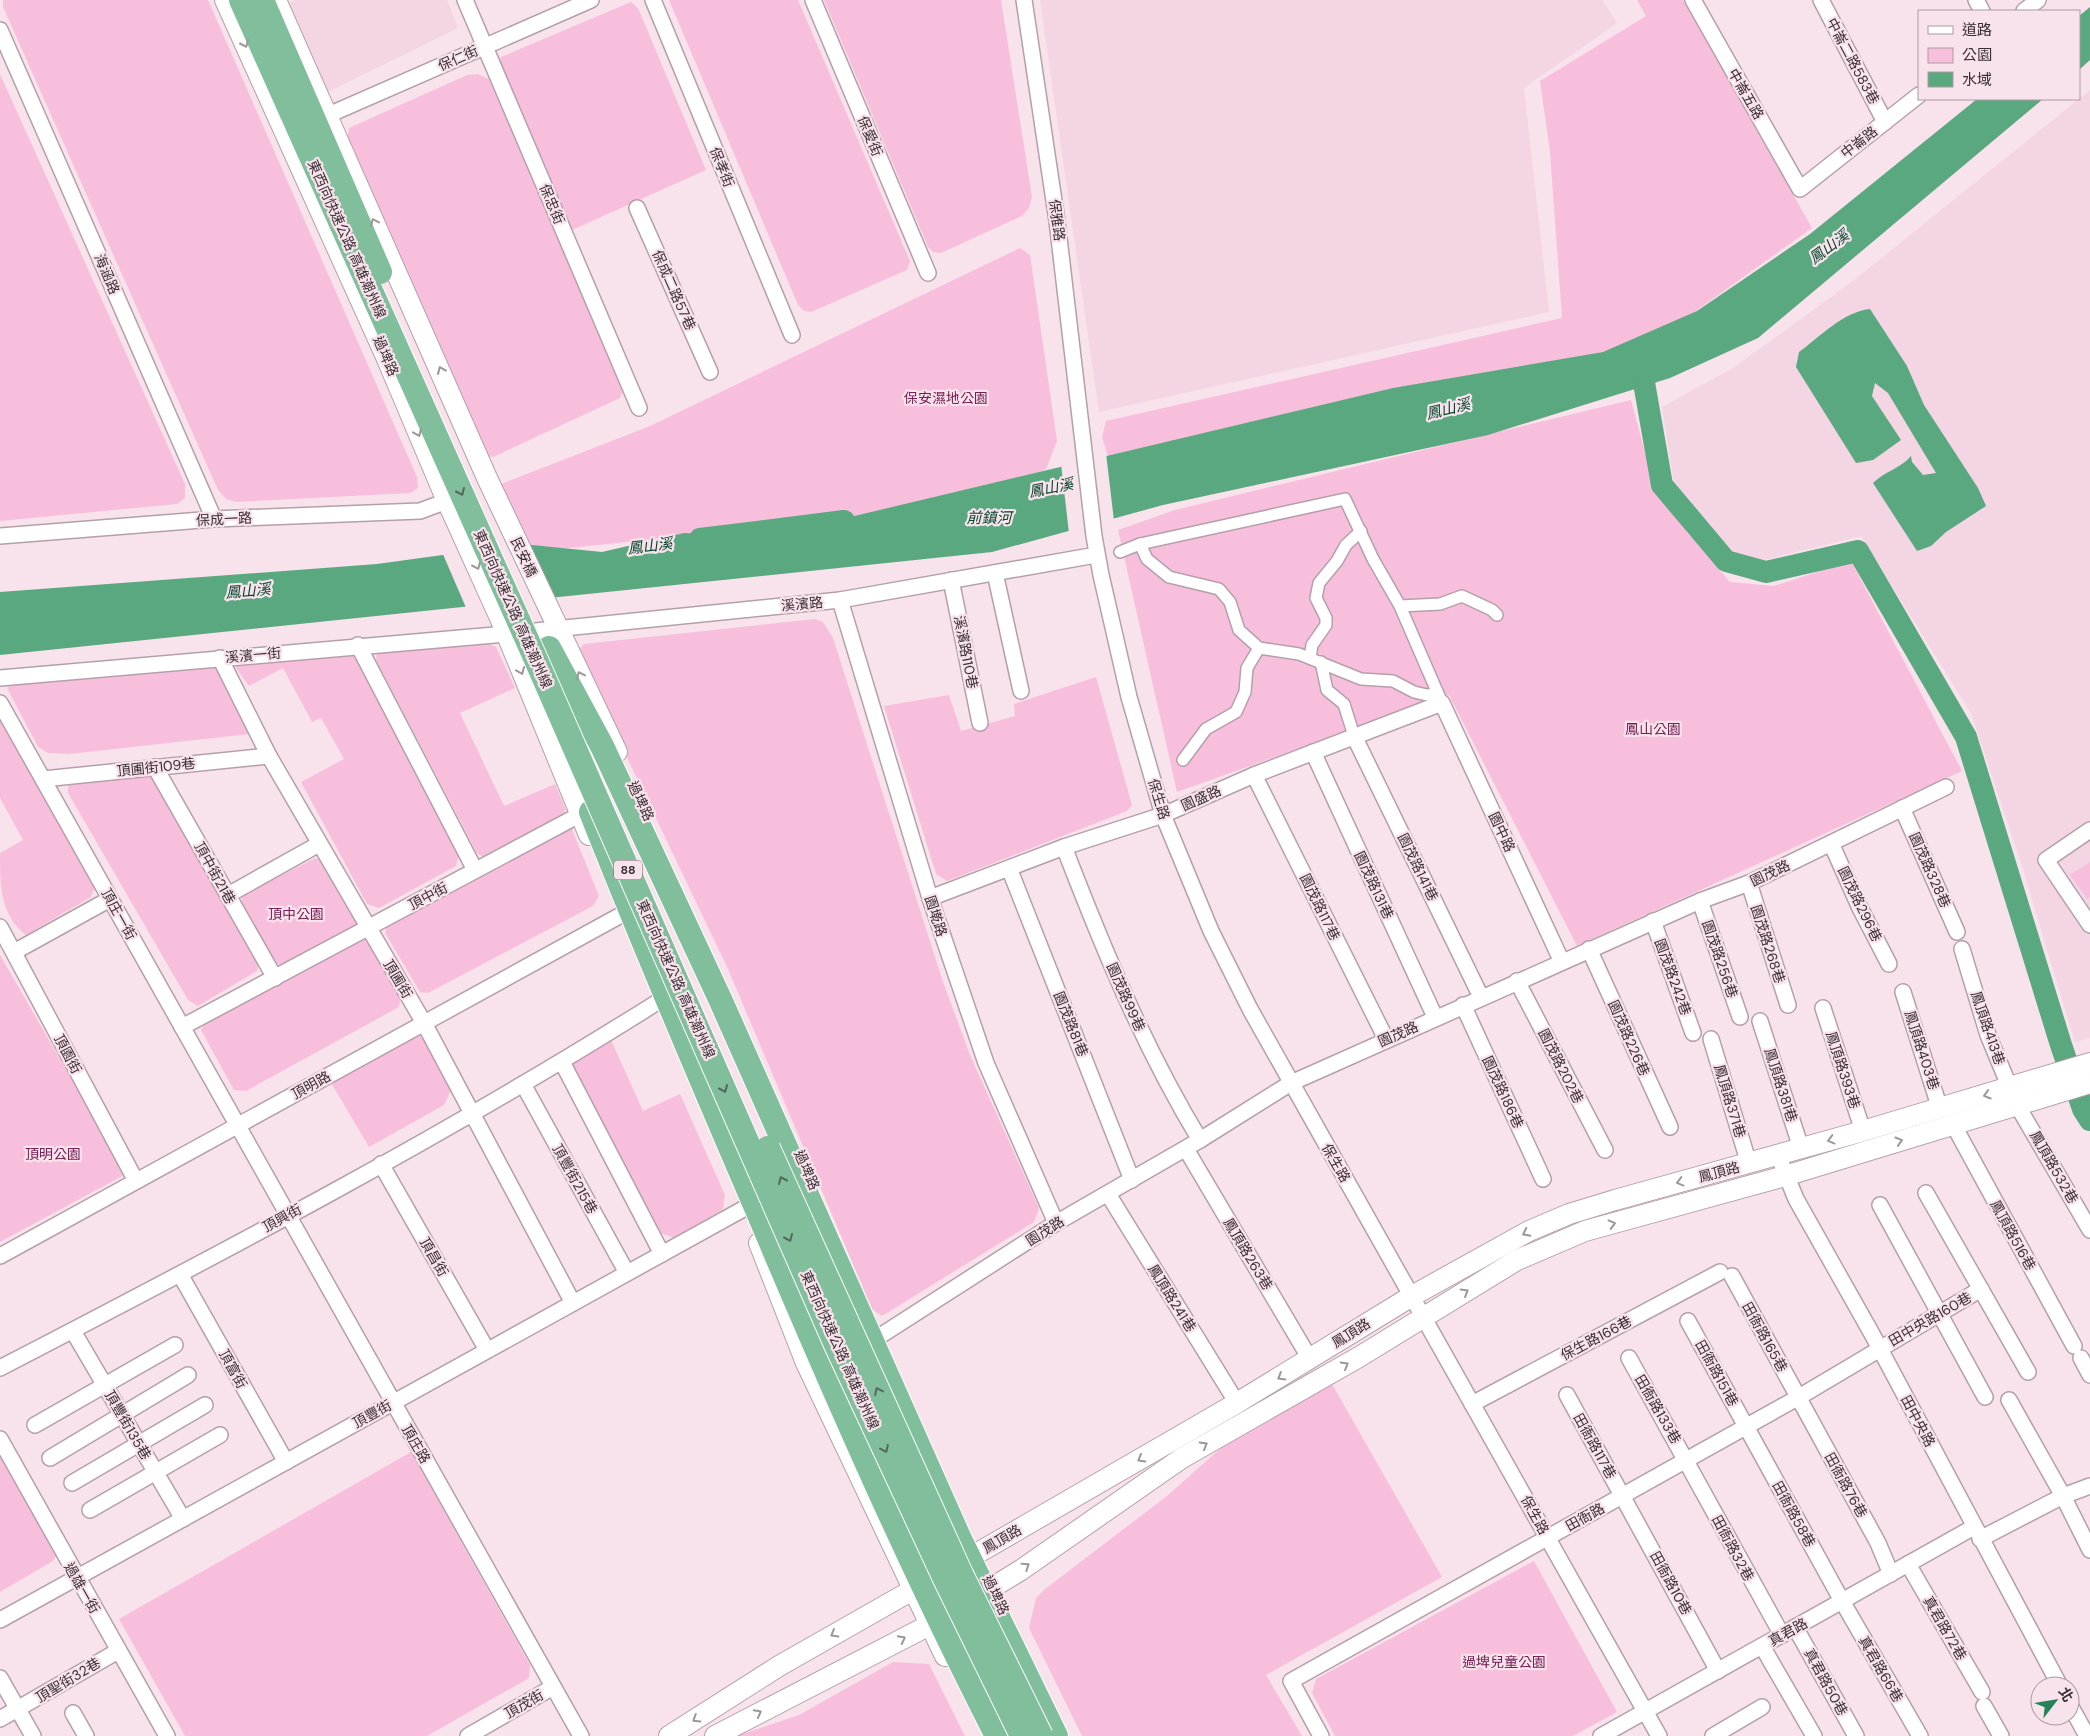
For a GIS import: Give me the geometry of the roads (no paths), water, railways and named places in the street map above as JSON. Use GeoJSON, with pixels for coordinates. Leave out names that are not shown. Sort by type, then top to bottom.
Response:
{"type":"FeatureCollection","features":[{"type":"Feature","properties":{"kind":"highway","name":"東西向快速公路 高雄潮州線"},"geometry":{"type":"LineString","coordinates":[[241,0],[546,643],[593,758],[858,1348],[962,1574],[1041,1736]]}},
{"type":"Feature","properties":{"kind":"highway","name":"東西向快速公路 高雄潮州線"},"geometry":{"type":"LineString","coordinates":[[274,0],[395,306],[546,643],[838,1347],[946,1581],[1022,1736]]}},
{"type":"Feature","properties":{"kind":"highway"},"geometry":{"type":"LineString","coordinates":[[546,643],[602,746],[674,899],[899,1401],[1056,1736]]}},
{"type":"Feature","properties":{"kind":"highway"},"geometry":{"type":"LineString","coordinates":[[546,643],[573,766],[630,910],[917,1587],[934,1623],[997,1736]]}},
{"type":"Feature","properties":{"kind":"main road","name":"過埤路"},"geometry":{"type":"LineString","coordinates":[[225,0],[387,359],[506,634]]}},
{"type":"Feature","properties":{"kind":"main road"},"geometry":{"type":"LineString","coordinates":[[274,0],[326,116]]}},
{"type":"Feature","properties":{"kind":"main road","name":"民安橋"},"geometry":{"type":"LineString","coordinates":[[326,116],[545,604]]}},
{"type":"Feature","properties":{"kind":"main road","name":"過埤路"},"geometry":{"type":"LineString","coordinates":[[545,604],[546,643],[731,994],[880,1336],[973,1556]]}},
{"type":"Feature","properties":{"kind":"main road"},"geometry":{"type":"LineString","coordinates":[[506,634],[581,814],[656,1003],[745,1208],[806,1363],[917,1587]]}},
{"type":"Feature","properties":{"kind":"main road","name":"鳳頂路"},"geometry":{"type":"LineString","coordinates":[[669,1736],[779,1666],[1237,1403],[1412,1296],[1529,1231],[1569,1214],[1940,1109],[2014,1096],[2090,1070]]}},
{"type":"Feature","properties":{"kind":"main road","name":"鳳頂路"},"geometry":{"type":"LineString","coordinates":[[715,1736],[934,1623],[1038,1559],[1182,1458],[1359,1357],[1517,1260],[1585,1231],[1786,1176],[1953,1124],[2014,1096]]}},
{"type":"Feature","properties":{"kind":"main road","name":"過埤路"},"geometry":{"type":"LineString","coordinates":[[988,1590],[1068,1736]]}},
{"type":"Feature","properties":{"kind":"main road"},"geometry":{"type":"LineString","coordinates":[[934,1623],[985,1736]]}},
{"type":"Feature","properties":{"kind":"street","name":"保忠街"},"geometry":{"type":"LineString","coordinates":[[465,0],[639,408]]}},
{"type":"Feature","properties":{"kind":"street","name":"保仁街"},"geometry":{"type":"LineString","coordinates":[[326,116],[591,0]]}},
{"type":"Feature","properties":{"kind":"street","name":"保孝街"},"geometry":{"type":"LineString","coordinates":[[653,0],[792,334]]}},
{"type":"Feature","properties":{"kind":"street","name":"保愛街"},"geometry":{"type":"LineString","coordinates":[[813,0],[928,273]]}},
{"type":"Feature","properties":{"kind":"street","name":"保雅路"},"geometry":{"type":"LineString","coordinates":[[1024,0],[1057,221],[1096,554]]}},
{"type":"Feature","properties":{"kind":"street","name":"中崙五路"},"geometry":{"type":"LineString","coordinates":[[1693,0],[1800,189]]}},
{"type":"Feature","properties":{"kind":"street","name":"中崙二路583巷"},"geometry":{"type":"LineString","coordinates":[[1821,0],[1886,122]]}},
{"type":"Feature","properties":{"kind":"street"},"geometry":{"type":"LineString","coordinates":[[2025,10],[2038,0]]}},
{"type":"Feature","properties":{"kind":"street","name":"海涵路"},"geometry":{"type":"LineString","coordinates":[[0,30],[214,519]]}},
{"type":"Feature","properties":{"kind":"street","name":"中崙路"},"geometry":{"type":"LineString","coordinates":[[1800,189],[1918,97]]}},
{"type":"Feature","properties":{"kind":"street","name":"保成二路57巷"},"geometry":{"type":"LineString","coordinates":[[637,208],[710,372]]}},
{"type":"Feature","properties":{"kind":"street"},"geometry":{"type":"LineString","coordinates":[[1120,552],[1140,544],[1345,499],[1373,559],[1400,606],[1440,699]]}},
{"type":"Feature","properties":{"kind":"street","name":"保成一路"},"geometry":{"type":"LineString","coordinates":[[0,536],[214,519],[420,511],[447,501]]}},
{"type":"Feature","properties":{"kind":"street"},"geometry":{"type":"LineString","coordinates":[[1354,736],[1344,704],[1327,690],[1312,645],[1326,625],[1326,618],[1316,598],[1319,583],[1337,561],[1346,545],[1361,532]]}},
{"type":"Feature","properties":{"kind":"street"},"geometry":{"type":"LineString","coordinates":[[1140,544],[1147,559],[1169,577],[1219,589],[1230,602],[1239,630],[1259,648],[1299,654],[1361,679],[1393,681],[1414,692],[1440,699]]}},
{"type":"Feature","properties":{"kind":"street","name":"溪濱路"},"geometry":{"type":"LineString","coordinates":[[506,634],[546,643],[840,600],[1096,554]]}},
{"type":"Feature","properties":{"kind":"street","name":"保生路"},"geometry":{"type":"LineString","coordinates":[[1096,554],[1129,697],[1163,815],[1230,970],[1291,1083],[1659,1736]]}},
{"type":"Feature","properties":{"kind":"street"},"geometry":{"type":"LineString","coordinates":[[995,573],[1021,691]]}},
{"type":"Feature","properties":{"kind":"street","name":"溪濱路110巷"},"geometry":{"type":"LineString","coordinates":[[951,580],[980,723]]}},
{"type":"Feature","properties":{"kind":"street"},"geometry":{"type":"LineString","coordinates":[[1400,606],[1440,604],[1462,596],[1492,610],[1497,615]]}},
{"type":"Feature","properties":{"kind":"street","name":"園墘路"},"geometry":{"type":"LineString","coordinates":[[840,600],[930,898],[986,1063],[1056,1223]]}},
{"type":"Feature","properties":{"kind":"street","name":"溪濱一街"},"geometry":{"type":"LineString","coordinates":[[0,678],[358,645],[506,634]]}},
{"type":"Feature","properties":{"kind":"street"},"geometry":{"type":"LineString","coordinates":[[358,645],[475,870]]}},
{"type":"Feature","properties":{"kind":"street"},"geometry":{"type":"LineString","coordinates":[[1183,760],[1206,729],[1236,712],[1245,692],[1248,668],[1259,648]]}},
{"type":"Feature","properties":{"kind":"street","name":"頂圃街"},"geometry":{"type":"LineString","coordinates":[[220,658],[269,756],[367,928],[424,1023],[572,1303]]}},
{"type":"Feature","properties":{"kind":"street","name":"園盛路"},"geometry":{"type":"LineString","coordinates":[[930,898],[1064,848],[1163,815],[1254,775],[1354,736],[1440,699]]}},
{"type":"Feature","properties":{"kind":"street","name":"園中路"},"geometry":{"type":"LineString","coordinates":[[1440,699],[1562,962]]}},
{"type":"Feature","properties":{"kind":"street","name":"頂庄一街"},"geometry":{"type":"LineString","coordinates":[[0,703],[237,1126]]}},
{"type":"Feature","properties":{"kind":"street","name":"園茂路141巷"},"geometry":{"type":"LineString","coordinates":[[1354,736],[1481,997]]}},
{"type":"Feature","properties":{"kind":"street","name":"園茂路131巷"},"geometry":{"type":"LineString","coordinates":[[1313,752],[1435,1017]]}},
{"type":"Feature","properties":{"kind":"street","name":"頂圃街109巷"},"geometry":{"type":"LineString","coordinates":[[42,778],[269,756]]}},
{"type":"Feature","properties":{"kind":"street","name":"頂中街21巷"},"geometry":{"type":"LineString","coordinates":[[155,767],[275,978]]}},
{"type":"Feature","properties":{"kind":"street","name":"園茂路117巷"},"geometry":{"type":"LineString","coordinates":[[1254,775],[1386,1040]]}},
{"type":"Feature","properties":{"kind":"street","name":"園茂路"},"geometry":{"type":"LineString","coordinates":[[880,1336],[1056,1223],[1186,1149],[1291,1083],[1435,1017],[1700,901],[1749,883],[1946,787]]}},
{"type":"Feature","properties":{"kind":"street","name":"園茂路328巷"},"geometry":{"type":"LineString","coordinates":[[1902,808],[1957,932]]}},
{"type":"Feature","properties":{"kind":"street","name":"頂中街"},"geometry":{"type":"LineString","coordinates":[[182,1027],[581,814]]}},
{"type":"Feature","properties":{"kind":"street"},"geometry":{"type":"LineString","coordinates":[[2090,830],[2046,860],[2090,925]]}},
{"type":"Feature","properties":{"kind":"street","name":"園茂路296巷"},"geometry":{"type":"LineString","coordinates":[[1831,843],[1859,906],[1889,964]]}},
{"type":"Feature","properties":{"kind":"street"},"geometry":{"type":"LineString","coordinates":[[228,895],[319,844]]}},
{"type":"Feature","properties":{"kind":"street","name":"園茂路99巷"},"geometry":{"type":"LineString","coordinates":[[1064,848],[1128,1004],[1176,1101],[1200,1140]]}},
{"type":"Feature","properties":{"kind":"street","name":"園茂路81巷"},"geometry":{"type":"LineString","coordinates":[[1009,868],[1132,1180]]}},
{"type":"Feature","properties":{"kind":"street","name":"園茂路268巷"},"geometry":{"type":"LineString","coordinates":[[1749,883],[1788,1004]]}},
{"type":"Feature","properties":{"kind":"street"},"geometry":{"type":"LineString","coordinates":[[14,952],[110,898]]}},
{"type":"Feature","properties":{"kind":"street","name":"園茂路256巷"},"geometry":{"type":"LineString","coordinates":[[1700,901],[1740,1017]]}},
{"type":"Feature","properties":{"kind":"street","name":"頂明路"},"geometry":{"type":"LineString","coordinates":[[0,1256],[621,915]]}},
{"type":"Feature","properties":{"kind":"street","name":"園茂路242巷"},"geometry":{"type":"LineString","coordinates":[[1653,922],[1694,1032]]}},
{"type":"Feature","properties":{"kind":"street","name":"頂園街"},"geometry":{"type":"LineString","coordinates":[[0,927],[136,1181]]}},
{"type":"Feature","properties":{"kind":"street","name":"鳳頂路413巷"},"geometry":{"type":"LineString","coordinates":[[1962,949],[1988,1035],[2014,1096]]}},
{"type":"Feature","properties":{"kind":"street","name":"園茂路226巷"},"geometry":{"type":"LineString","coordinates":[[1589,950],[1670,1127]]}},
{"type":"Feature","properties":{"kind":"street","name":"園茂路202巷"},"geometry":{"type":"LineString","coordinates":[[1517,981],[1605,1150]]}},
{"type":"Feature","properties":{"kind":"street","name":"鳳頂路403巷"},"geometry":{"type":"LineString","coordinates":[[1903,992],[1940,1109]]}},
{"type":"Feature","properties":{"kind":"street","name":"頂興街"},"geometry":{"type":"LineString","coordinates":[[0,1368],[181,1276],[472,1114],[562,1062],[656,1003]]}},
{"type":"Feature","properties":{"kind":"street","name":"園茂路186巷"},"geometry":{"type":"LineString","coordinates":[[1463,1005],[1543,1179]]}},
{"type":"Feature","properties":{"kind":"street","name":"鳳頂路393巷"},"geometry":{"type":"LineString","coordinates":[[1823,1008],[1863,1131]]}},
{"type":"Feature","properties":{"kind":"street","name":"鳳頂路381巷"},"geometry":{"type":"LineString","coordinates":[[1760,1021],[1801,1148]]}},
{"type":"Feature","properties":{"kind":"street","name":"鳳頂路371巷"},"geometry":{"type":"LineString","coordinates":[[1710,1039],[1749,1164]]}},
{"type":"Feature","properties":{"kind":"street"},"geometry":{"type":"LineString","coordinates":[[562,1062],[662,1254]]}},
{"type":"Feature","properties":{"kind":"street","name":"頂豐街215巷"},"geometry":{"type":"LineString","coordinates":[[523,1084],[627,1273]]}},
{"type":"Feature","properties":{"kind":"street","name":"鳳頂路532巷"},"geometry":{"type":"LineString","coordinates":[[2014,1096],[2090,1230]]}},
{"type":"Feature","properties":{"kind":"street","name":"鳳頂路516巷"},"geometry":{"type":"LineString","coordinates":[[1953,1124],[2090,1375]]}},
{"type":"Feature","properties":{"kind":"street","name":"頂庄路"},"geometry":{"type":"LineString","coordinates":[[237,1126],[581,1736]]}},
{"type":"Feature","properties":{"kind":"street","name":"鳳頂路263巷"},"geometry":{"type":"LineString","coordinates":[[1186,1149],[1310,1358]]}},
{"type":"Feature","properties":{"kind":"street","name":"田中央路"},"geometry":{"type":"LineString","coordinates":[[1778,1155],[1786,1176],[2055,1676]]}},
{"type":"Feature","properties":{"kind":"street","name":"頂昌街"},"geometry":{"type":"LineString","coordinates":[[381,1164],[487,1350]]}},
{"type":"Feature","properties":{"kind":"street"},"geometry":{"type":"LineString","coordinates":[[1926,1193],[2028,1372]]}},
{"type":"Feature","properties":{"kind":"street","name":"鳳頂路241巷"},"geometry":{"type":"LineString","coordinates":[[1108,1194],[1237,1403]]}},
{"type":"Feature","properties":{"kind":"street"},"geometry":{"type":"LineString","coordinates":[[1880,1205],[1985,1397]]}},
{"type":"Feature","properties":{"kind":"street","name":"頂豐街"},"geometry":{"type":"LineString","coordinates":[[0,1620],[745,1208]]}},
{"type":"Feature","properties":{"kind":"street","name":"田衙路165巷"},"geometry":{"type":"LineString","coordinates":[[1726,1274],[1798,1397]]}},
{"type":"Feature","properties":{"kind":"street","name":"保生路166巷"},"geometry":{"type":"LineString","coordinates":[[1472,1404],[1726,1274]]}},
{"type":"Feature","properties":{"kind":"street","name":"頂富街"},"geometry":{"type":"LineString","coordinates":[[181,1276],[286,1462]]}},
{"type":"Feature","properties":{"kind":"street","name":"田中央路160巷"},"geometry":{"type":"LineString","coordinates":[[1879,1349],[1981,1289]]}},
{"type":"Feature","properties":{"kind":"street","name":"田衙路151巷"},"geometry":{"type":"LineString","coordinates":[[1688,1321],[1745,1426]]}},
{"type":"Feature","properties":{"kind":"street","name":"頂豐街135巷"},"geometry":{"type":"LineString","coordinates":[[73,1330],[183,1519]]}},
{"type":"Feature","properties":{"kind":"street"},"geometry":{"type":"LineString","coordinates":[[35,1425],[175,1345]]}},
{"type":"Feature","properties":{"kind":"street","name":"田衙路"},"geometry":{"type":"LineString","coordinates":[[1321,1736],[1291,1681],[1623,1496],[1879,1349]]}},
{"type":"Feature","properties":{"kind":"street","name":"田衙路133巷"},"geometry":{"type":"LineString","coordinates":[[1629,1358],[1686,1460]]}},
{"type":"Feature","properties":{"kind":"street"},"geometry":{"type":"LineString","coordinates":[[50,1458],[188,1375]]}},
{"type":"Feature","properties":{"kind":"street","name":"田衙路117巷"},"geometry":{"type":"LineString","coordinates":[[1567,1395],[1623,1496]]}},
{"type":"Feature","properties":{"kind":"street","name":"田衙路76巷"},"geometry":{"type":"LineString","coordinates":[[1798,1397],[1878,1542],[1891,1574]]}},
{"type":"Feature","properties":{"kind":"street"},"geometry":{"type":"LineString","coordinates":[[2009,1400],[2063,1496],[2090,1550]]}},
{"type":"Feature","properties":{"kind":"street"},"geometry":{"type":"LineString","coordinates":[[72,1483],[138,1442],[204,1405]]}},
{"type":"Feature","properties":{"kind":"street","name":"田衙路58巷"},"geometry":{"type":"LineString","coordinates":[[1745,1426],[1842,1601]]}},
{"type":"Feature","properties":{"kind":"street"},"geometry":{"type":"LineString","coordinates":[[90,1510],[220,1435]]}},
{"type":"Feature","properties":{"kind":"street","name":"過雄一街"},"geometry":{"type":"LineString","coordinates":[[0,1440],[76,1578],[167,1736]]}},
{"type":"Feature","properties":{"kind":"street","name":"田衙路32巷"},"geometry":{"type":"LineString","coordinates":[[1686,1460],[1789,1631]]}},
{"type":"Feature","properties":{"kind":"street","name":"真君路"},"geometry":{"type":"LineString","coordinates":[[1601,1736],[1908,1564],[2090,1486]]}},
{"type":"Feature","properties":{"kind":"street","name":"田衙路10巷"},"geometry":{"type":"LineString","coordinates":[[1623,1496],[1718,1670]]}},
{"type":"Feature","properties":{"kind":"street","name":"真君路72巷"},"geometry":{"type":"LineString","coordinates":[[1908,1564],[1983,1699],[2000,1736]]}},
{"type":"Feature","properties":{"kind":"street","name":"真君路66巷"},"geometry":{"type":"LineString","coordinates":[[1842,1601],[1920,1736]]}},
{"type":"Feature","properties":{"kind":"street","name":"真君路50巷"},"geometry":{"type":"LineString","coordinates":[[1789,1631],[1856,1736]]}},
{"type":"Feature","properties":{"kind":"street"},"geometry":{"type":"LineString","coordinates":[[1762,1646],[1814,1736]]}},
{"type":"Feature","properties":{"kind":"street","name":"頂聖街32巷"},"geometry":{"type":"LineString","coordinates":[[0,1719],[118,1651]]}},
{"type":"Feature","properties":{"kind":"street"},"geometry":{"type":"LineString","coordinates":[[0,1678],[33,1736]]}},
{"type":"Feature","properties":{"kind":"street","name":"頂茂街"},"geometry":{"type":"LineString","coordinates":[[468,1736],[553,1687]]}},
{"type":"Feature","properties":{"kind":"street"},"geometry":{"type":"LineString","coordinates":[[1713,1736],[1762,1707]]}},
{"type":"Feature","properties":{"kind":"street"},"geometry":{"type":"LineString","coordinates":[[73,1713],[86,1736]]}},
{"type":"Feature","properties":{"kind":"street"},"geometry":{"type":"LineString","coordinates":[[2080,1723],[2087,1736]]}},
{"type":"Feature","properties":{"kind":"water"},"geometry":{"type":"Polygon","coordinates":[[[2090,7],[2090,60],[2080,69],[2080,15],[2090,7]]]}},
{"type":"Feature","properties":{"kind":"water","name":"前鎮河"},"geometry":{"type":"Polygon","coordinates":[[[1976,100],[2042,100],[1758,338],[1670,378],[1488,435],[1163,505],[992,552],[0,655],[0,592],[377,564],[522,544],[602,552],[684,533],[766,537],[1393,388],[1603,352],[1697,311],[1810,234],[1976,100]]]}},
{"type":"Feature","properties":{"kind":"water"},"geometry":{"type":"Polygon","coordinates":[[[1870,309],[1907,366],[1924,405],[1978,488],[1986,506],[1946,532],[1931,546],[1917,551],[1873,483],[1911,456],[1912,462],[1923,475],[1936,473],[1888,393],[1875,383],[1872,396],[1901,440],[1873,460],[1856,463],[1796,367],[1799,352],[1824,332],[1851,315],[1870,309]]]}},
{"type":"Feature","properties":{"kind":"waterway"},"geometry":{"type":"LineString","coordinates":[[1640,360],[1662,485],[1726,561],[1766,572],[1858,551],[1966,737],[2061,1045],[2083,1109],[2090,1120]]}},
{"type":"Feature","properties":{"kind":"waterway","name":"鳳山溪"},"geometry":{"type":"LineString","coordinates":[[700,539],[844,521]]}},
{"type":"Feature","properties":{"kind":"park label","name":"保安濕地公園"},"geometry":{"type":"Point","coordinates":[946,398]}},
{"type":"Feature","properties":{"kind":"park label","name":"鳳山公園"},"geometry":{"type":"Point","coordinates":[1653,729]}},
{"type":"Feature","properties":{"kind":"park label","name":"頂中公園"},"geometry":{"type":"Point","coordinates":[296,914]}},
{"type":"Feature","properties":{"kind":"park label","name":"頂明公園"},"geometry":{"type":"Point","coordinates":[53,1154]}},
{"type":"Feature","properties":{"kind":"park label","name":"過埤兒童公園"},"geometry":{"type":"Point","coordinates":[1504,1662]}}]}
